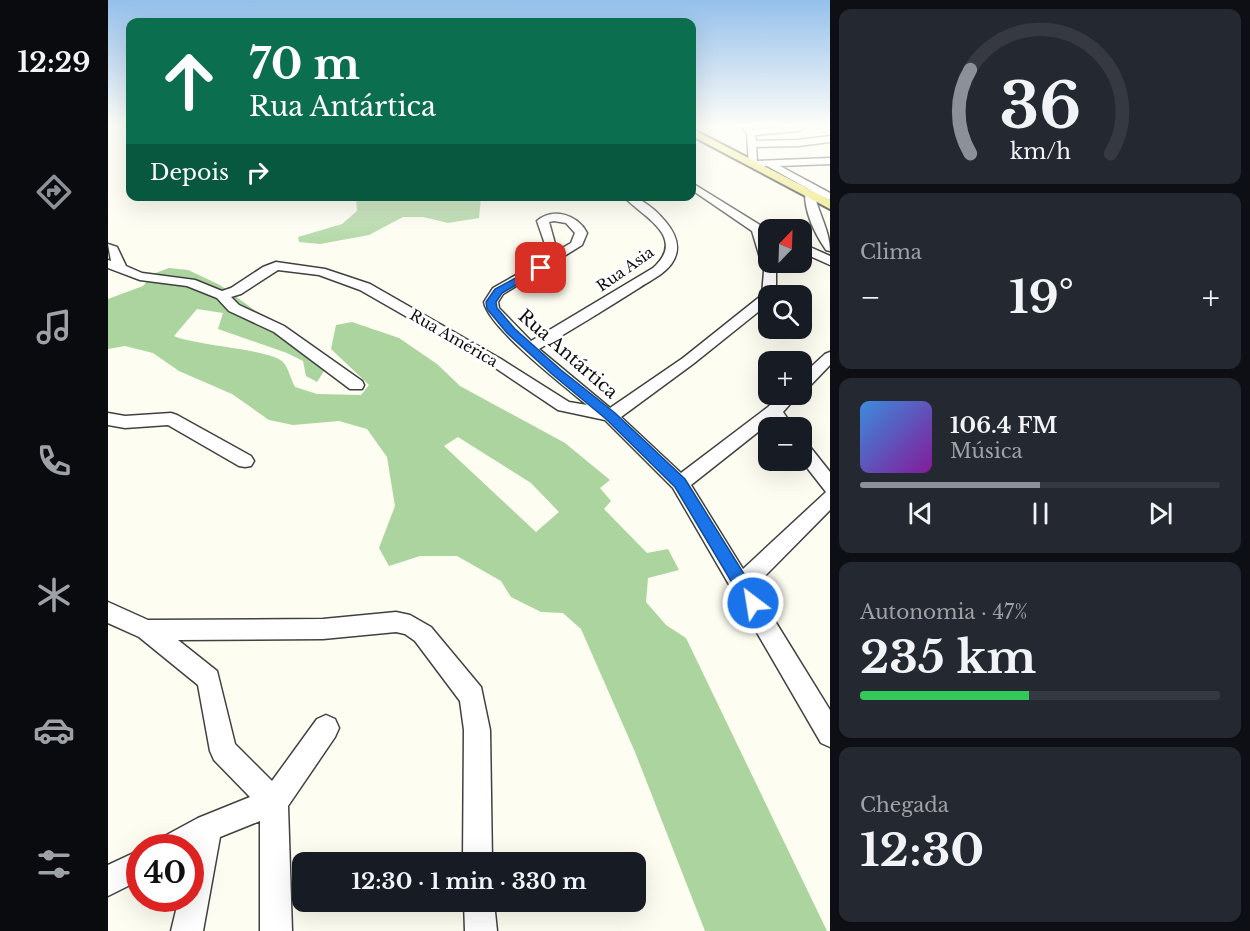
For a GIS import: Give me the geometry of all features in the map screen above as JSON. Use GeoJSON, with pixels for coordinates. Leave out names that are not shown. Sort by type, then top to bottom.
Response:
{"type":"FeatureCollection","features":[{"type":"Feature","properties":{"kind":"main road"},"geometry":{"type":"LineString","coordinates":[[765,170],[822,200]]}},
{"type":"Feature","properties":{"kind":"street"},"geometry":{"type":"LineString","coordinates":[[778,170],[822,200],[830,212]]}},
{"type":"Feature","properties":{"kind":"street"},"geometry":{"type":"LineString","coordinates":[[696,189],[758,228]]}},
{"type":"Feature","properties":{"kind":"street"},"geometry":{"type":"LineString","coordinates":[[822,200],[824,240],[830,247]]}},
{"type":"Feature","properties":{"kind":"street","name":"Rua Asia"},"geometry":{"type":"LineString","coordinates":[[530,348],[607,303],[667,262],[672,244],[669,233],[655,216],[635,201]]}},
{"type":"Feature","properties":{"kind":"street"},"geometry":{"type":"LineString","coordinates":[[108,248],[113,250],[114,266],[140,276],[190,283],[222,295],[234,308],[279,329],[356,386]]}},
{"type":"Feature","properties":{"kind":"street"},"geometry":{"type":"LineString","coordinates":[[812,252],[830,261]]}},
{"type":"Feature","properties":{"kind":"street","name":"Rua Antártica"},"geometry":{"type":"LineString","coordinates":[[552,260],[498,291],[491,302],[492,309],[530,348],[610,416],[680,483],[830,734]]}},
{"type":"Feature","properties":{"kind":"street","name":"Rua América"},"geometry":{"type":"LineString","coordinates":[[222,295],[236,291],[276,266],[338,276],[365,286],[478,351],[564,406],[610,416]]}},
{"type":"Feature","properties":{"kind":"street"},"geometry":{"type":"LineString","coordinates":[[610,416],[688,361],[758,305]]}},
{"type":"Feature","properties":{"kind":"street"},"geometry":{"type":"LineString","coordinates":[[812,374],[830,357]]}},
{"type":"Feature","properties":{"kind":"street"},"geometry":{"type":"LineString","coordinates":[[680,483],[780,405]]}},
{"type":"Feature","properties":{"kind":"street"},"geometry":{"type":"LineString","coordinates":[[774,411],[778,417]]}},
{"type":"Feature","properties":{"kind":"street"},"geometry":{"type":"LineString","coordinates":[[108,418],[125,422],[171,419],[245,461]]}},
{"type":"Feature","properties":{"kind":"street"},"geometry":{"type":"LineString","coordinates":[[812,462],[830,486]]}},
{"type":"Feature","properties":{"kind":"street"},"geometry":{"type":"LineString","coordinates":[[742,584],[830,498]]}},
{"type":"Feature","properties":{"kind":"street"},"geometry":{"type":"LineString","coordinates":[[108,612],[147,630],[209,679],[223,751],[274,802],[276,931]]}},
{"type":"Feature","properties":{"kind":"street"},"geometry":{"type":"LineString","coordinates":[[147,630],[323,629],[396,622],[410,625],[423,634],[472,696],[477,730],[478,852]]}},
{"type":"Feature","properties":{"kind":"street"},"geometry":{"type":"LineString","coordinates":[[197,834],[274,802],[326,728]]}},
{"type":"Feature","properties":{"kind":"street"},"geometry":{"type":"LineString","coordinates":[[187,931],[208,828]]}},
{"type":"Feature","properties":{"kind":"street"},"geometry":{"type":"LineString","coordinates":[[108,880],[126,871]]}},
{"type":"Feature","properties":{"kind":"street"},"geometry":{"type":"LineString","coordinates":[[480,912],[481,931]]}},
{"type":"Feature","properties":{"kind":"green space"},"geometry":{"type":"Polygon","coordinates":[[[356,201],[481,201],[479,218],[448,223],[423,217],[403,217],[369,235],[320,244],[299,242],[298,237],[342,224],[357,211],[356,201]]]}},
{"type":"Feature","properties":{"kind":"green space"},"geometry":{"type":"Polygon","coordinates":[[[169,268],[188,270],[220,285],[315,354],[324,371],[317,382],[306,376],[303,361],[287,353],[218,329],[223,313],[197,309],[174,336],[275,358],[285,364],[295,387],[317,394],[361,395],[369,385],[331,349],[336,325],[352,322],[399,338],[437,364],[460,386],[565,443],[610,480],[600,488],[611,501],[604,509],[647,553],[668,549],[679,570],[648,578],[646,602],[666,625],[686,638],[827,931],[705,931],[635,752],[581,629],[563,613],[541,612],[511,597],[501,581],[457,556],[420,556],[389,566],[379,548],[395,506],[387,457],[367,429],[339,421],[293,425],[269,420],[232,394],[179,371],[153,353],[125,346],[108,349],[108,299],[143,286],[153,274],[169,268]],[[458,437],[444,446],[536,532],[559,512],[531,483],[458,437]]]}},
{"type":"Feature","properties":{"kind":"route"},"geometry":{"type":"LineString","coordinates":[[541,268],[498,291],[491,302],[492,309],[511,331],[557,373],[610,416],[680,483],[753,603]]}}]}
